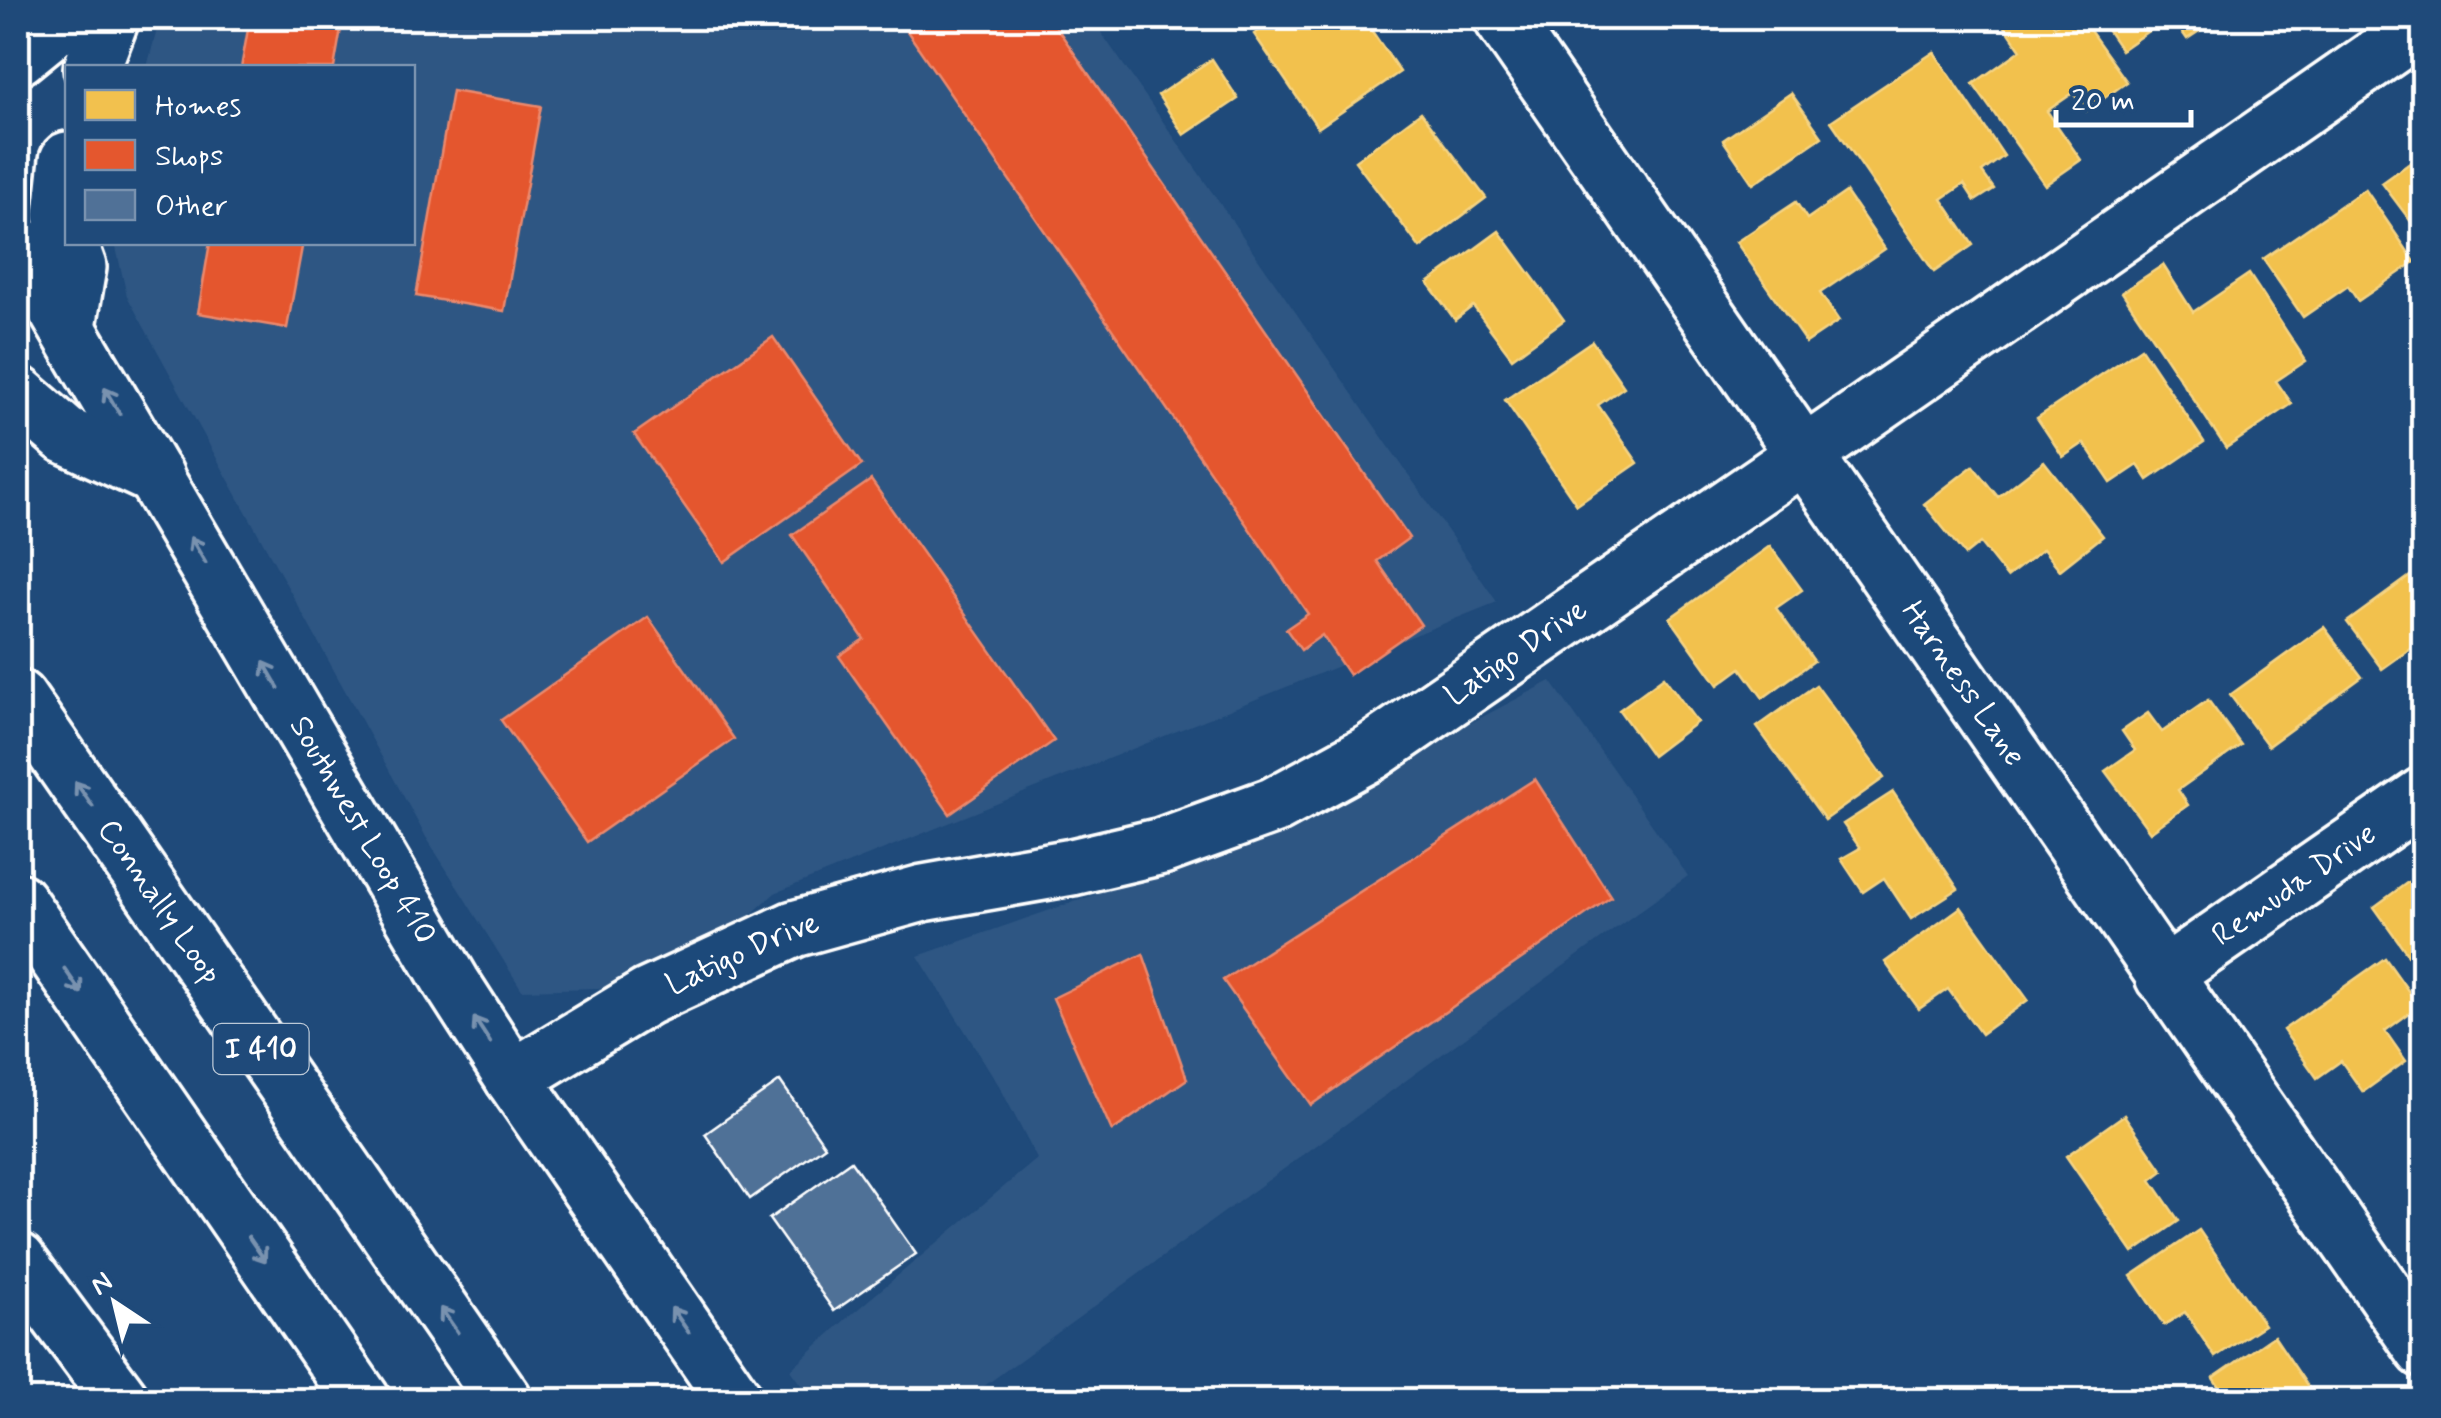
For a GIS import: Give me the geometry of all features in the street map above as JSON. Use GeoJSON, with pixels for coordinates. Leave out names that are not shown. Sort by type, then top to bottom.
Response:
{"type":"FeatureCollection","features":[{"type":"Feature","properties":{"kind":"main road"},"geometry":{"type":"LineString","coordinates":[[18,57],[66,18]]}},
{"type":"Feature","properties":{"kind":"main road"},"geometry":{"type":"LineString","coordinates":[[93,65],[111,18]]}},
{"type":"Feature","properties":{"kind":"main road","name":"Harness Lane"},"geometry":{"type":"LineString","coordinates":[[1502,18],[2424,1350]]}},
{"type":"Feature","properties":{"kind":"main road","name":"Latigo Drive"},"geometry":{"type":"LineString","coordinates":[[513,1078],[647,997],[794,929],[923,894],[1162,846],[1275,805],[1372,752],[2424,24]]}},
{"type":"Feature","properties":{"kind":"main road"},"geometry":{"type":"LineString","coordinates":[[65,188],[65,228]]}},
{"type":"Feature","properties":{"kind":"main road","name":"Southwest Loop 410"},"geometry":{"type":"LineString","coordinates":[[18,244],[422,935],[513,1078],[736,1400]]}},
{"type":"Feature","properties":{"kind":"main road"},"geometry":{"type":"LineString","coordinates":[[68,326],[78,267],[70,245]]}},
{"type":"Feature","properties":{"kind":"main road"},"geometry":{"type":"LineString","coordinates":[[18,394],[65,435],[156,477]]}},
{"type":"Feature","properties":{"kind":"main road","name":"Connally Loop"},"geometry":{"type":"LineString","coordinates":[[18,698],[504,1400]]}},
{"type":"Feature","properties":{"kind":"main road","name":"Remuda Drive"},"geometry":{"type":"LineString","coordinates":[[2164,976],[2424,794]]}},
{"type":"Feature","properties":{"kind":"main road"},"geometry":{"type":"LineString","coordinates":[[18,900],[362,1400]]}},
{"type":"Feature","properties":{"kind":"main road"},"geometry":{"type":"LineString","coordinates":[[18,1261],[121,1400]]}},
{"type":"Feature","properties":{"kind":"shaded area"},"geometry":{"type":"Polygon","coordinates":[[[160,18],[1091,18],[1497,602],[775,893],[671,986],[522,990],[426,837],[127,296],[115,245],[415,245],[415,65],[148,65],[160,18]]]}},
{"type":"Feature","properties":{"kind":"shaded area"},"geometry":{"type":"Polygon","coordinates":[[[1551,681],[1688,876],[965,1400],[812,1400],[790,1370],[1037,1159],[1000,1087],[918,956],[1240,844],[1551,681]]]}},
{"type":"Feature","properties":{"kind":"building: Homes"},"geometry":{"type":"Polygon","coordinates":[[[1278,18],[1363,18],[1400,72],[1318,128],[1254,34],[1278,18]]]}},
{"type":"Feature","properties":{"kind":"building: Homes"},"geometry":{"type":"Polygon","coordinates":[[[2015,18],[2049,18],[2055,26],[2066,18],[2081,18],[2127,82],[2086,111],[2073,93],[2047,111],[2081,160],[2045,185],[1973,84],[2021,50],[2004,25],[2015,18]]]}},
{"type":"Feature","properties":{"kind":"building: Homes"},"geometry":{"type":"Polygon","coordinates":[[[2099,18],[2167,18],[2121,50],[2099,18]]]}},
{"type":"Feature","properties":{"kind":"building: Homes"},"geometry":{"type":"Polygon","coordinates":[[[2172,18],[2219,18],[2187,39],[2172,18]]]}},
{"type":"Feature","properties":{"kind":"building: Homes"},"geometry":{"type":"Polygon","coordinates":[[[1934,52],[2004,156],[1982,172],[1994,189],[1975,201],[1964,184],[1942,199],[1973,245],[1934,272],[1831,121],[1934,52]]]}},
{"type":"Feature","properties":{"kind":"building: Homes"},"geometry":{"type":"Polygon","coordinates":[[[1212,59],[1238,99],[1184,135],[1158,95],[1212,59]]]}},
{"type":"Feature","properties":{"kind":"building: Homes"},"geometry":{"type":"Polygon","coordinates":[[[1791,93],[1822,137],[1753,184],[1723,140],[1791,93]]]}},
{"type":"Feature","properties":{"kind":"building: Homes"},"geometry":{"type":"Polygon","coordinates":[[[1421,112],[1486,198],[1420,248],[1355,161],[1421,112]]]}},
{"type":"Feature","properties":{"kind":"building: Homes"},"geometry":{"type":"Polygon","coordinates":[[[2424,153],[2424,239],[2382,183],[2424,153]]]}},
{"type":"Feature","properties":{"kind":"building: Homes"},"geometry":{"type":"Polygon","coordinates":[[[2365,189],[2415,262],[2358,301],[2348,286],[2303,317],[2263,259],[2365,189]]]}},
{"type":"Feature","properties":{"kind":"building: Homes"},"geometry":{"type":"Polygon","coordinates":[[[1846,192],[1885,249],[1820,293],[1839,321],[1806,343],[1736,242],[1796,202],[1807,219],[1846,192]]]}},
{"type":"Feature","properties":{"kind":"building: Homes"},"geometry":{"type":"Polygon","coordinates":[[[1499,231],[1564,320],[1512,358],[1473,306],[1455,320],[1428,283],[1499,231]]]}},
{"type":"Feature","properties":{"kind":"building: Homes"},"geometry":{"type":"Polygon","coordinates":[[[2163,265],[2193,312],[2249,274],[2306,361],[2276,381],[2292,404],[2226,448],[2122,292],[2163,265]]]}},
{"type":"Feature","properties":{"kind":"building: Homes"},"geometry":{"type":"Polygon","coordinates":[[[1592,341],[1624,387],[1598,405],[1638,463],[1577,505],[1505,400],[1592,341]]]}},
{"type":"Feature","properties":{"kind":"building: Homes"},"geometry":{"type":"Polygon","coordinates":[[[2141,348],[2204,442],[2148,480],[2138,465],[2111,483],[2084,443],[2063,457],[2037,418],[2141,348]]]}},
{"type":"Feature","properties":{"kind":"building: Homes"},"geometry":{"type":"Polygon","coordinates":[[[2044,461],[2103,536],[2060,570],[2043,549],[2007,577],[1980,543],[1965,555],[1924,504],[1973,466],[1998,497],[2044,461]]]}},
{"type":"Feature","properties":{"kind":"building: Homes"},"geometry":{"type":"Polygon","coordinates":[[[1770,546],[1802,590],[1776,608],[1814,661],[1763,698],[1741,668],[1718,685],[1670,618],[1770,546]]]}},
{"type":"Feature","properties":{"kind":"building: Homes"},"geometry":{"type":"Polygon","coordinates":[[[2424,566],[2424,639],[2382,669],[2347,622],[2424,566]]]}},
{"type":"Feature","properties":{"kind":"building: Homes"},"geometry":{"type":"Polygon","coordinates":[[[2324,627],[2362,677],[2268,746],[2230,695],[2324,627]]]}},
{"type":"Feature","properties":{"kind":"building: Homes"},"geometry":{"type":"Polygon","coordinates":[[[1664,677],[1697,722],[1652,756],[1619,710],[1664,677]]]}},
{"type":"Feature","properties":{"kind":"building: Homes"},"geometry":{"type":"Polygon","coordinates":[[[1816,685],[1884,778],[1825,820],[1757,727],[1816,685]]]}},
{"type":"Feature","properties":{"kind":"building: Homes"},"geometry":{"type":"Polygon","coordinates":[[[2208,700],[2241,745],[2178,790],[2188,805],[2150,832],[2105,771],[2135,750],[2122,731],[2148,713],[2162,732],[2208,700]]]}},
{"type":"Feature","properties":{"kind":"building: Homes"},"geometry":{"type":"Polygon","coordinates":[[[1893,792],[1958,889],[1911,919],[1884,878],[1863,892],[1841,859],[1860,848],[1843,824],[1893,792]]]}},
{"type":"Feature","properties":{"kind":"building: Homes"},"geometry":{"type":"Polygon","coordinates":[[[2415,877],[2424,888],[2424,977],[2374,907],[2415,877]]]}},
{"type":"Feature","properties":{"kind":"building: Homes"},"geometry":{"type":"Polygon","coordinates":[[[1961,907],[2028,1000],[1981,1034],[1948,989],[1919,1009],[1885,962],[1961,907]]]}},
{"type":"Feature","properties":{"kind":"building: Homes"},"geometry":{"type":"Polygon","coordinates":[[[2385,958],[2419,1006],[2385,1031],[2406,1061],[2363,1092],[2341,1061],[2317,1078],[2283,1030],[2385,958]]]}},
{"type":"Feature","properties":{"kind":"building: Homes"},"geometry":{"type":"Polygon","coordinates":[[[2124,1115],[2163,1171],[2151,1180],[2179,1221],[2133,1253],[2066,1156],[2124,1115]]]}},
{"type":"Feature","properties":{"kind":"building: Homes"},"geometry":{"type":"Polygon","coordinates":[[[2199,1230],[2264,1325],[2215,1357],[2185,1312],[2164,1325],[2131,1276],[2199,1230]]]}},
{"type":"Feature","properties":{"kind":"building: Homes"},"geometry":{"type":"Polygon","coordinates":[[[2274,1336],[2317,1400],[2228,1400],[2213,1378],[2274,1336]]]}},
{"type":"Feature","properties":{"kind":"building: Shops"},"geometry":{"type":"Polygon","coordinates":[[[250,18],[311,18],[342,23],[335,65],[242,65],[250,18]]]}},
{"type":"Feature","properties":{"kind":"building: Shops"},"geometry":{"type":"Polygon","coordinates":[[[898,18],[1050,18],[1409,538],[1377,561],[1421,625],[1349,675],[1322,635],[1301,650],[1286,629],[1308,614],[898,18]]]}},
{"type":"Feature","properties":{"kind":"building: Shops"},"geometry":{"type":"Polygon","coordinates":[[[452,91],[541,106],[504,311],[416,296],[452,91]]]}},
{"type":"Feature","properties":{"kind":"building: Shops"},"geometry":{"type":"Polygon","coordinates":[[[209,245],[302,245],[287,328],[198,313],[209,245]]]}},
{"type":"Feature","properties":{"kind":"building: Shops"},"geometry":{"type":"Polygon","coordinates":[[[773,337],[862,465],[724,562],[634,434],[773,337]]]}},
{"type":"Feature","properties":{"kind":"building: Shops"},"geometry":{"type":"Polygon","coordinates":[[[871,480],[1054,741],[950,814],[839,656],[864,639],[792,535],[871,480]]]}},
{"type":"Feature","properties":{"kind":"building: Shops"},"geometry":{"type":"Polygon","coordinates":[[[648,617],[734,739],[587,842],[501,720],[648,617]]]}},
{"type":"Feature","properties":{"kind":"building: Shops"},"geometry":{"type":"Polygon","coordinates":[[[1535,779],[1611,897],[1311,1105],[1223,980],[1535,779]]]}},
{"type":"Feature","properties":{"kind":"building: Shops"},"geometry":{"type":"Polygon","coordinates":[[[1143,954],[1187,1079],[1112,1131],[1053,998],[1143,954]]]}},
{"type":"Feature","properties":{"kind":"building: Other"},"geometry":{"type":"Polygon","coordinates":[[[780,1081],[825,1146],[750,1199],[705,1134],[780,1081]]]}},
{"type":"Feature","properties":{"kind":"building: Other"},"geometry":{"type":"Polygon","coordinates":[[[851,1161],[916,1254],[834,1311],[769,1219],[851,1161]]]}}]}
